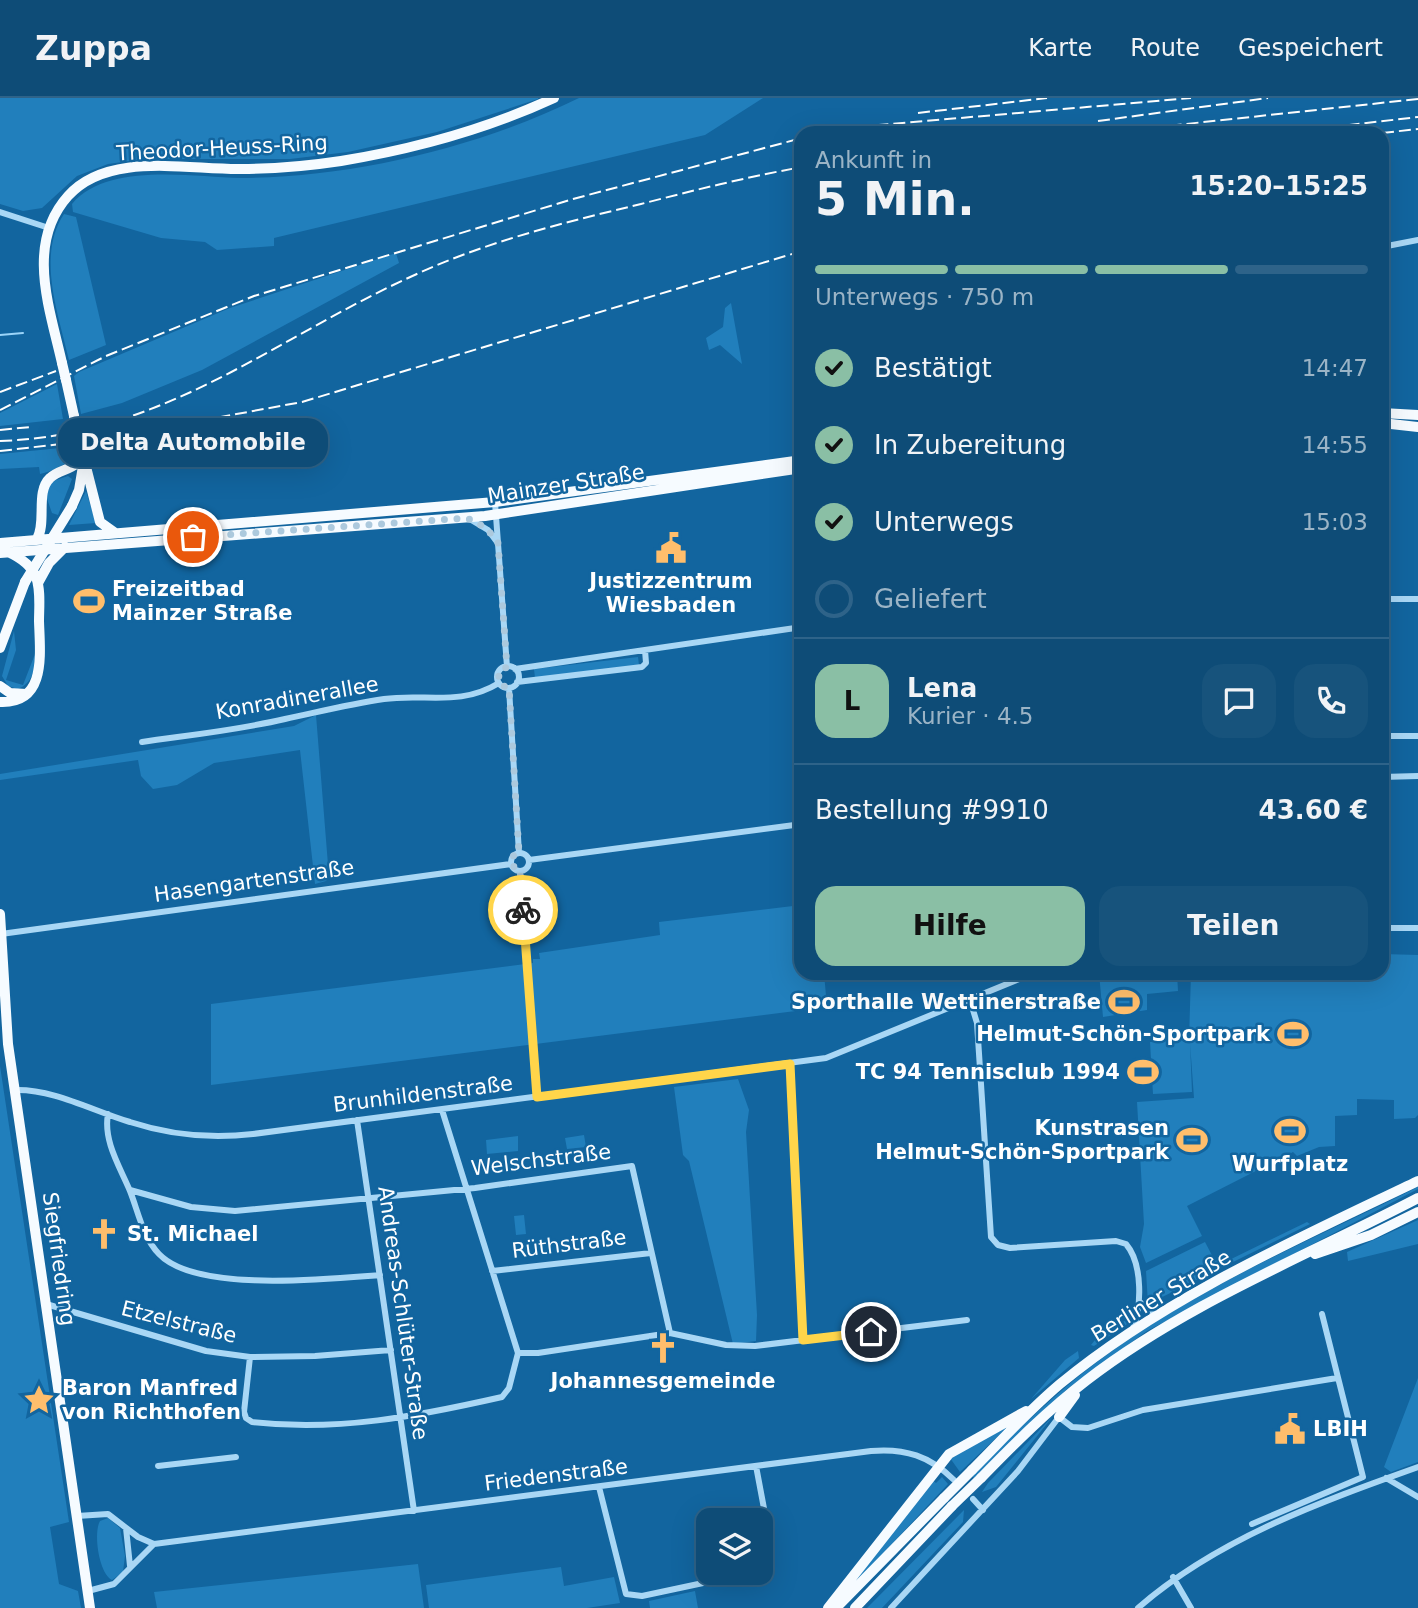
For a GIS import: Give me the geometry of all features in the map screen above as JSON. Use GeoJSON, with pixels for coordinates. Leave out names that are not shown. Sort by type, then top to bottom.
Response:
{"type":"FeatureCollection","features":[{"type":"Feature","properties":{"kind":"main road","name":"Theodor-Heuss-Ring"},"geometry":{"type":"LineString","coordinates":[[79,490],[82,453],[44,279],[44,247],[49,228],[59,207],[71,193],[87,181],[140,167],[266,169],[341,161],[429,142],[499,120],[554,98]]}},
{"type":"Feature","properties":{"kind":"main road"},"geometry":{"type":"LineString","coordinates":[[1389,414],[1418,415]]}},
{"type":"Feature","properties":{"kind":"main road"},"geometry":{"type":"LineString","coordinates":[[1389,424],[1418,427]]}},
{"type":"Feature","properties":{"kind":"main road"},"geometry":{"type":"LineString","coordinates":[[37,540],[41,529],[46,483],[53,476],[76,464],[82,453]]}},
{"type":"Feature","properties":{"kind":"main road"},"geometry":{"type":"LineString","coordinates":[[82,453],[100,522],[106,529],[116,533]]}},
{"type":"Feature","properties":{"kind":"main road","name":"Mainzer Straße"},"geometry":{"type":"LineString","coordinates":[[0,542],[613,492],[794,467]]}},
{"type":"Feature","properties":{"kind":"main road"},"geometry":{"type":"LineString","coordinates":[[1,645],[31,570],[72,506],[79,490],[75,477],[62,472]]}},
{"type":"Feature","properties":{"kind":"main road","name":"Mainzer Straße"},"geometry":{"type":"LineString","coordinates":[[4,552],[466,518],[496,515],[613,492]]}},
{"type":"Feature","properties":{"kind":"main road"},"geometry":{"type":"LineString","coordinates":[[384,512],[389,517],[385,524]]}},
{"type":"Feature","properties":{"kind":"main road"},"geometry":{"type":"LineString","coordinates":[[0,702],[16,701],[34,686],[40,669],[38,583],[49,563],[66,547]]}},
{"type":"Feature","properties":{"kind":"main road"},"geometry":{"type":"LineString","coordinates":[[4,552],[24,562],[38,583]]}},
{"type":"Feature","properties":{"kind":"main road"},"geometry":{"type":"LineString","coordinates":[[0,686],[10,693],[26,694]]}},
{"type":"Feature","properties":{"kind":"main road","name":"Siegfriedring"},"geometry":{"type":"LineString","coordinates":[[0,914],[4,1045],[15,1090],[90,1608]]}},
{"type":"Feature","properties":{"kind":"main road","name":"Berliner Straße"},"geometry":{"type":"LineString","coordinates":[[836,1608],[1036,1405],[1132,1331],[1418,1181]]}},
{"type":"Feature","properties":{"kind":"main road","name":"Berliner Straße"},"geometry":{"type":"LineString","coordinates":[[855,1608],[1045,1414],[1087,1380],[1171,1325],[1418,1198]]}},
{"type":"Feature","properties":{"kind":"main road"},"geometry":{"type":"LineString","coordinates":[[1290,1262],[1360,1240],[1418,1212]]}},
{"type":"Feature","properties":{"kind":"main road"},"geometry":{"type":"LineString","coordinates":[[1059,1418],[1087,1380]]}},
{"type":"Feature","properties":{"kind":"main road"},"geometry":{"type":"LineString","coordinates":[[828,1608],[939,1465],[964,1443],[1036,1405]]}},
{"type":"Feature","properties":{"kind":"street"},"geometry":{"type":"LineString","coordinates":[[0,212],[49,228]]}},
{"type":"Feature","properties":{"kind":"street"},"geometry":{"type":"LineString","coordinates":[[1389,246],[1418,240]]}},
{"type":"Feature","properties":{"kind":"street"},"geometry":{"type":"LineString","coordinates":[[495,502],[507,667]]}},
{"type":"Feature","properties":{"kind":"street"},"geometry":{"type":"LineString","coordinates":[[466,518],[481,524],[498,543]]}},
{"type":"Feature","properties":{"kind":"street"},"geometry":{"type":"LineString","coordinates":[[1389,599],[1418,599]]}},
{"type":"Feature","properties":{"kind":"street"},"geometry":{"type":"LineString","coordinates":[[509,688],[499,683],[498,673],[507,667],[515,669],[794,628]]}},
{"type":"Feature","properties":{"kind":"street"},"geometry":{"type":"LineString","coordinates":[[509,688],[517,682],[642,667],[646,661],[645,650]]}},
{"type":"Feature","properties":{"kind":"street"},"geometry":{"type":"LineString","coordinates":[[515,669],[517,682]]}},
{"type":"Feature","properties":{"kind":"street","name":"Konradinerallee"},"geometry":{"type":"LineString","coordinates":[[142,742],[286,719],[311,711],[388,698],[458,696],[499,683]]}},
{"type":"Feature","properties":{"kind":"street"},"geometry":{"type":"LineString","coordinates":[[509,688],[519,853]]}},
{"type":"Feature","properties":{"kind":"street"},"geometry":{"type":"LineString","coordinates":[[1389,736],[1418,736]]}},
{"type":"Feature","properties":{"kind":"street"},"geometry":{"type":"LineString","coordinates":[[1389,777],[1418,776]]}},
{"type":"Feature","properties":{"kind":"street"},"geometry":{"type":"LineString","coordinates":[[529,860],[794,825]]}},
{"type":"Feature","properties":{"kind":"street"},"geometry":{"type":"LineString","coordinates":[[520,872],[528,868],[529,860],[527,855],[519,853],[513,856],[511,864],[520,872],[537,1097]]}},
{"type":"Feature","properties":{"kind":"street","name":"Hasengartenstraße"},"geometry":{"type":"LineString","coordinates":[[1,933],[511,864]]}},
{"type":"Feature","properties":{"kind":"street"},"geometry":{"type":"LineString","coordinates":[[1389,928],[1418,928]]}},
{"type":"Feature","properties":{"kind":"street","name":"Brunhildenstraße"},"geometry":{"type":"LineString","coordinates":[[15,1090],[48,1094],[170,1133],[212,1137],[790,1064],[844,1053],[1017,980]]}},
{"type":"Feature","properties":{"kind":"street"},"geometry":{"type":"LineString","coordinates":[[970,1000],[977,1023],[991,1237],[1005,1248],[1116,1241],[1126,1244],[1134,1257],[1139,1301],[1132,1331]]}},
{"type":"Feature","properties":{"kind":"street"},"geometry":{"type":"LineString","coordinates":[[790,1064],[803,1340]]}},
{"type":"Feature","properties":{"kind":"street"},"geometry":{"type":"LineString","coordinates":[[250,1357],[244,1412],[248,1421],[320,1426],[400,1420],[505,1395],[518,1353],[442,1110]]}},
{"type":"Feature","properties":{"kind":"street"},"geometry":{"type":"LineString","coordinates":[[108,1114],[108,1139],[152,1245],[161,1256],[186,1270],[252,1280],[380,1275]]}},
{"type":"Feature","properties":{"kind":"street","name":"Andreas-Schlüter-Straße"},"geometry":{"type":"LineString","coordinates":[[358,1120],[414,1511]]}},
{"type":"Feature","properties":{"kind":"street","name":"Welschstraße"},"geometry":{"type":"LineString","coordinates":[[130,1190],[213,1211],[465,1188],[632,1166],[670,1334]]}},
{"type":"Feature","properties":{"kind":"street","name":"Rüthstraße"},"geometry":{"type":"LineString","coordinates":[[492,1271],[651,1253]]}},
{"type":"Feature","properties":{"kind":"street"},"geometry":{"type":"LineString","coordinates":[[1139,1301],[1144,1308],[1162,1313]]}},
{"type":"Feature","properties":{"kind":"street","name":"Etzelstraße"},"geometry":{"type":"LineString","coordinates":[[46,1304],[182,1345],[250,1357],[315,1356],[390,1350]]}},
{"type":"Feature","properties":{"kind":"street"},"geometry":{"type":"LineString","coordinates":[[1252,1524],[1363,1477],[1322,1314]]}},
{"type":"Feature","properties":{"kind":"street"},"geometry":{"type":"LineString","coordinates":[[518,1353],[538,1353],[670,1334],[736,1346],[967,1320]]}},
{"type":"Feature","properties":{"kind":"street"},"geometry":{"type":"LineString","coordinates":[[891,1608],[983,1510],[1059,1418],[1072,1427],[1088,1428],[1143,1410],[1336,1378]]}},
{"type":"Feature","properties":{"kind":"street","name":"Friedenstraße"},"geometry":{"type":"LineString","coordinates":[[154,1544],[895,1450],[922,1456],[939,1465],[954,1480]]}},
{"type":"Feature","properties":{"kind":"street"},"geometry":{"type":"LineString","coordinates":[[158,1466],[236,1457]]}},
{"type":"Feature","properties":{"kind":"street"},"geometry":{"type":"LineString","coordinates":[[756,1466],[764,1508]]}},
{"type":"Feature","properties":{"kind":"street"},"geometry":{"type":"LineString","coordinates":[[1138,1608],[1173,1577],[1288,1517],[1418,1467]]}},
{"type":"Feature","properties":{"kind":"street"},"geometry":{"type":"LineString","coordinates":[[1386,1478],[1418,1497]]}},
{"type":"Feature","properties":{"kind":"street"},"geometry":{"type":"LineString","coordinates":[[599,1487],[626,1594],[642,1596],[696,1584]]}},
{"type":"Feature","properties":{"kind":"street"},"geometry":{"type":"LineString","coordinates":[[973,1499],[983,1510]]}},
{"type":"Feature","properties":{"kind":"street"},"geometry":{"type":"LineString","coordinates":[[77,1516],[108,1514],[154,1544],[114,1584],[88,1591]]}},
{"type":"Feature","properties":{"kind":"street"},"geometry":{"type":"LineString","coordinates":[[126,1528],[130,1566]]}},
{"type":"Feature","properties":{"kind":"street"},"geometry":{"type":"LineString","coordinates":[[1173,1577],[1191,1608]]}},
{"type":"Feature","properties":{"kind":"shaded area"},"geometry":{"type":"Polygon","coordinates":[[[0,98],[538,99],[437,132],[348,152],[290,159],[144,159],[108,164],[77,176],[42,208],[23,211],[0,204],[0,98]]]}},
{"type":"Feature","properties":{"kind":"shaded area"},"geometry":{"type":"Polygon","coordinates":[[[579,98],[763,98],[705,135],[274,238],[274,246],[217,250],[205,242],[161,238],[73,212],[72,204],[87,191],[106,182],[128,177],[282,177],[370,166],[458,145],[541,116],[579,98]]]}},
{"type":"Feature","properties":{"kind":"shaded area"},"geometry":{"type":"Polygon","coordinates":[[[64,214],[76,217],[106,345],[69,360],[52,286],[51,267],[56,230],[64,214]]]}},
{"type":"Feature","properties":{"kind":"shaded area"},"geometry":{"type":"Polygon","coordinates":[[[396,253],[399,263],[202,370],[122,403],[81,414],[74,376],[79,372],[230,308],[396,253]]]}},
{"type":"Feature","properties":{"kind":"shaded area"},"geometry":{"type":"Polygon","coordinates":[[[731,303],[742,364],[720,345],[709,350],[706,338],[723,327],[725,308],[731,303]]]}},
{"type":"Feature","properties":{"kind":"shaded area"},"geometry":{"type":"Polygon","coordinates":[[[57,384],[63,419],[0,426],[0,413],[57,384]]]}},
{"type":"Feature","properties":{"kind":"shaded area"},"geometry":{"type":"Polygon","coordinates":[[[70,447],[72,458],[44,473],[40,474],[39,467],[0,469],[0,454],[70,447]]]}},
{"type":"Feature","properties":{"kind":"shaded area"},"geometry":{"type":"Polygon","coordinates":[[[68,476],[72,479],[58,515],[52,513],[46,496],[50,482],[68,476]]]}},
{"type":"Feature","properties":{"kind":"shaded area"},"geometry":{"type":"Polygon","coordinates":[[[86,491],[96,523],[69,525],[86,491]]]}},
{"type":"Feature","properties":{"kind":"shaded area"},"geometry":{"type":"Polygon","coordinates":[[[14,631],[16,650],[6,680],[23,685],[35,654],[32,675],[27,683],[18,689],[8,686],[2,676],[14,631]]]}},
{"type":"Feature","properties":{"kind":"shaded area"},"geometry":{"type":"Polygon","coordinates":[[[638,657],[639,665],[535,678],[534,669],[638,657]]]}},
{"type":"Feature","properties":{"kind":"shaded area"},"geometry":{"type":"Polygon","coordinates":[[[316,715],[329,877],[326,881],[315,884],[300,750],[214,763],[177,785],[153,789],[141,776],[138,760],[0,780],[0,774],[294,726],[316,715]]]}},
{"type":"Feature","properties":{"kind":"shaded area"},"geometry":{"type":"Polygon","coordinates":[[[794,906],[794,980],[825,980],[827,1007],[211,1085],[211,1004],[533,963],[533,959],[540,959],[539,953],[660,935],[659,922],[794,906]]]}},
{"type":"Feature","properties":{"kind":"shaded area","name":"Helmut-Schön-Sportpark"},"geometry":{"type":"Polygon","coordinates":[[[1389,954],[1418,955],[1418,1115],[1415,1118],[1394,1119],[1394,1100],[1357,1099],[1357,1115],[1335,1116],[1335,1146],[1319,1147],[1297,1156],[1293,1152],[1187,1206],[1202,1236],[1146,1263],[1140,1247],[1144,1224],[1137,1102],[1194,1098],[1190,1043],[1192,1092],[1153,1094],[1150,1042],[1189,1040],[1191,980],[1389,980],[1389,954]]]}},
{"type":"Feature","properties":{"kind":"shaded area","name":"Sporthalle Wettinerstraße"},"geometry":{"type":"Polygon","coordinates":[[[1100,980],[1177,980],[1178,991],[1147,994],[1147,1010],[1103,1017],[1100,980]]]}},
{"type":"Feature","properties":{"kind":"shaded area"},"geometry":{"type":"Polygon","coordinates":[[[0,1066],[69,1522],[50,1527],[59,1584],[78,1591],[81,1608],[0,1608],[0,1066]]]}},
{"type":"Feature","properties":{"kind":"shaded area"},"geometry":{"type":"Polygon","coordinates":[[[738,1079],[749,1110],[746,1132],[757,1315],[756,1341],[733,1344],[689,1161],[683,1155],[674,1087],[738,1079]]]}},
{"type":"Feature","properties":{"kind":"shaded area"},"geometry":{"type":"Polygon","coordinates":[[[584,1135],[586,1147],[567,1149],[565,1138],[584,1135]]]}},
{"type":"Feature","properties":{"kind":"shaded area"},"geometry":{"type":"Polygon","coordinates":[[[518,1136],[518,1151],[487,1154],[486,1140],[518,1136]]]}},
{"type":"Feature","properties":{"kind":"shaded area"},"geometry":{"type":"Polygon","coordinates":[[[1418,1187],[1147,1331],[1067,1389],[974,1478],[972,1476],[1054,1397],[1144,1329],[1259,1264],[1418,1187]]]}},
{"type":"Feature","properties":{"kind":"shaded area"},"geometry":{"type":"Polygon","coordinates":[[[524,1215],[526,1234],[516,1235],[514,1216],[524,1215]]]}},
{"type":"Feature","properties":{"kind":"shaded area"},"geometry":{"type":"Polygon","coordinates":[[[1418,1220],[1418,1244],[1348,1261],[1347,1252],[1418,1220]]]}},
{"type":"Feature","properties":{"kind":"shaded area"},"geometry":{"type":"Polygon","coordinates":[[[1307,1222],[1310,1224],[1148,1304],[1146,1271],[1205,1242],[1215,1261],[1218,1260],[1221,1264],[1307,1222]]]}},
{"type":"Feature","properties":{"kind":"shaded area"},"geometry":{"type":"Polygon","coordinates":[[[1132,1317],[1126,1325],[1094,1346],[1091,1345],[1099,1335],[1132,1317]]]}},
{"type":"Feature","properties":{"kind":"shaded area"},"geometry":{"type":"Polygon","coordinates":[[[1078,1351],[1079,1358],[1031,1399],[1065,1360],[1078,1351]]]}},
{"type":"Feature","properties":{"kind":"shaded area"},"geometry":{"type":"Polygon","coordinates":[[[1418,1378],[1418,1462],[1391,1472],[1384,1467],[1418,1378]]]}},
{"type":"Feature","properties":{"kind":"shaded area"},"geometry":{"type":"Polygon","coordinates":[[[1054,1415],[996,1487],[982,1492],[988,1483],[1054,1415]]]}},
{"type":"Feature","properties":{"kind":"shaded area"},"geometry":{"type":"Polygon","coordinates":[[[1014,1421],[960,1472],[950,1458],[1014,1421]]]}},
{"type":"Feature","properties":{"kind":"shaded area"},"geometry":{"type":"Polygon","coordinates":[[[942,1477],[948,1484],[845,1594],[931,1479],[936,1483],[942,1477]]]}},
{"type":"Feature","properties":{"kind":"shaded area"},"geometry":{"type":"Polygon","coordinates":[[[964,1510],[963,1522],[882,1608],[867,1608],[964,1510]]]}},
{"type":"Feature","properties":{"kind":"shaded area"},"geometry":{"type":"Polygon","coordinates":[[[108,1518],[120,1528],[125,1556],[123,1572],[112,1580],[104,1570],[97,1543],[100,1521],[108,1518]]]}},
{"type":"Feature","properties":{"kind":"shaded area"},"geometry":{"type":"Polygon","coordinates":[[[418,1564],[424,1608],[157,1608],[154,1592],[418,1564]]]}},
{"type":"Feature","properties":{"kind":"shaded area"},"geometry":{"type":"Polygon","coordinates":[[[561,1567],[564,1586],[614,1577],[620,1603],[587,1608],[429,1608],[426,1585],[561,1567]]]}},
{"type":"Feature","properties":{"kind":"shaded area"},"geometry":{"type":"Polygon","coordinates":[[[695,1591],[698,1608],[650,1608],[649,1601],[695,1591]]]}},
{"type":"Feature","properties":{"kind":"waterway"},"geometry":{"type":"LineString","coordinates":[[0,335],[23,333]]}},
{"type":"Feature","properties":{"kind":"railway"},"geometry":{"type":"LineString","coordinates":[[918,113],[1047,98]]}},
{"type":"Feature","properties":{"kind":"railway"},"geometry":{"type":"LineString","coordinates":[[872,126],[1191,98]]}},
{"type":"Feature","properties":{"kind":"railway"},"geometry":{"type":"LineString","coordinates":[[1098,121],[1268,98]]}},
{"type":"Feature","properties":{"kind":"railway"},"geometry":{"type":"LineString","coordinates":[[1167,126],[1418,99]]}},
{"type":"Feature","properties":{"kind":"railway"},"geometry":{"type":"LineString","coordinates":[[1340,126],[1418,117]]}},
{"type":"Feature","properties":{"kind":"railway"},"geometry":{"type":"LineString","coordinates":[[1389,132],[1418,129]]}},
{"type":"Feature","properties":{"kind":"railway"},"geometry":{"type":"LineString","coordinates":[[0,410],[106,356],[254,296],[573,199],[794,140]]}},
{"type":"Feature","properties":{"kind":"railway"},"geometry":{"type":"LineString","coordinates":[[0,441],[60,435],[116,421],[168,402],[218,379],[367,298],[473,251],[585,218],[794,169]]}},
{"type":"Feature","properties":{"kind":"railway"},"geometry":{"type":"LineString","coordinates":[[0,451],[96,440],[302,402],[794,253]]}},
{"type":"Feature","properties":{"kind":"railway"},"geometry":{"type":"LineString","coordinates":[[0,392],[56,371]]}},
{"type":"Feature","properties":{"kind":"railway"},"geometry":{"type":"LineString","coordinates":[[0,430],[31,427]]}},
{"type":"Feature","properties":{"kind":"way so far"},"geometry":{"type":"LineString","coordinates":[[193,537],[312,531],[466,518],[481,524],[493,536],[498,543],[507,667],[500,670],[497,676],[499,683],[509,688],[519,853],[513,856],[511,866],[520,872],[523,910]]}},
{"type":"Feature","properties":{"kind":"place","name":"Delta Automobile"},"geometry":{"type":"Point","coordinates":[193,537]}},
{"type":"Feature","properties":{"kind":"place","name":"Justizzentrum Wiesbaden"},"geometry":{"type":"Point","coordinates":[671,548]}},
{"type":"Feature","properties":{"kind":"place","name":"Freizeitbad Mainzer Straße"},"geometry":{"type":"Point","coordinates":[89,601]}},
{"type":"Feature","properties":{"kind":"place","name":"Sporthalle Wettinerstraße"},"geometry":{"type":"Point","coordinates":[1124,1002]}},
{"type":"Feature","properties":{"kind":"place","name":"Helmut-Schön-Sportpark"},"geometry":{"type":"Point","coordinates":[1293,1034]}},
{"type":"Feature","properties":{"kind":"place","name":"TC 94 Tennisclub 1994"},"geometry":{"type":"Point","coordinates":[1143,1072]}},
{"type":"Feature","properties":{"kind":"place","name":"Wurfplatz"},"geometry":{"type":"Point","coordinates":[1290,1131]}},
{"type":"Feature","properties":{"kind":"place","name":"Kunstrasen Helmut-Schön-Sportpark"},"geometry":{"type":"Point","coordinates":[1192,1140]}},
{"type":"Feature","properties":{"kind":"place","name":"St. Michael"},"geometry":{"type":"Point","coordinates":[104,1234]}},
{"type":"Feature","properties":{"kind":"place","name":"Johannesgemeinde"},"geometry":{"type":"Point","coordinates":[663,1348]}},
{"type":"Feature","properties":{"kind":"place","name":"Baron Manfred von Richthofen"},"geometry":{"type":"Point","coordinates":[39,1400]}},
{"type":"Feature","properties":{"kind":"place","name":"LBIH"},"geometry":{"type":"Point","coordinates":[1290,1429]}},
{"type":"Feature","properties":{"kind":"route"},"geometry":{"type":"LineString","coordinates":[[523,910],[537,1097],[790,1064],[803,1340],[871,1332]]}}]}
